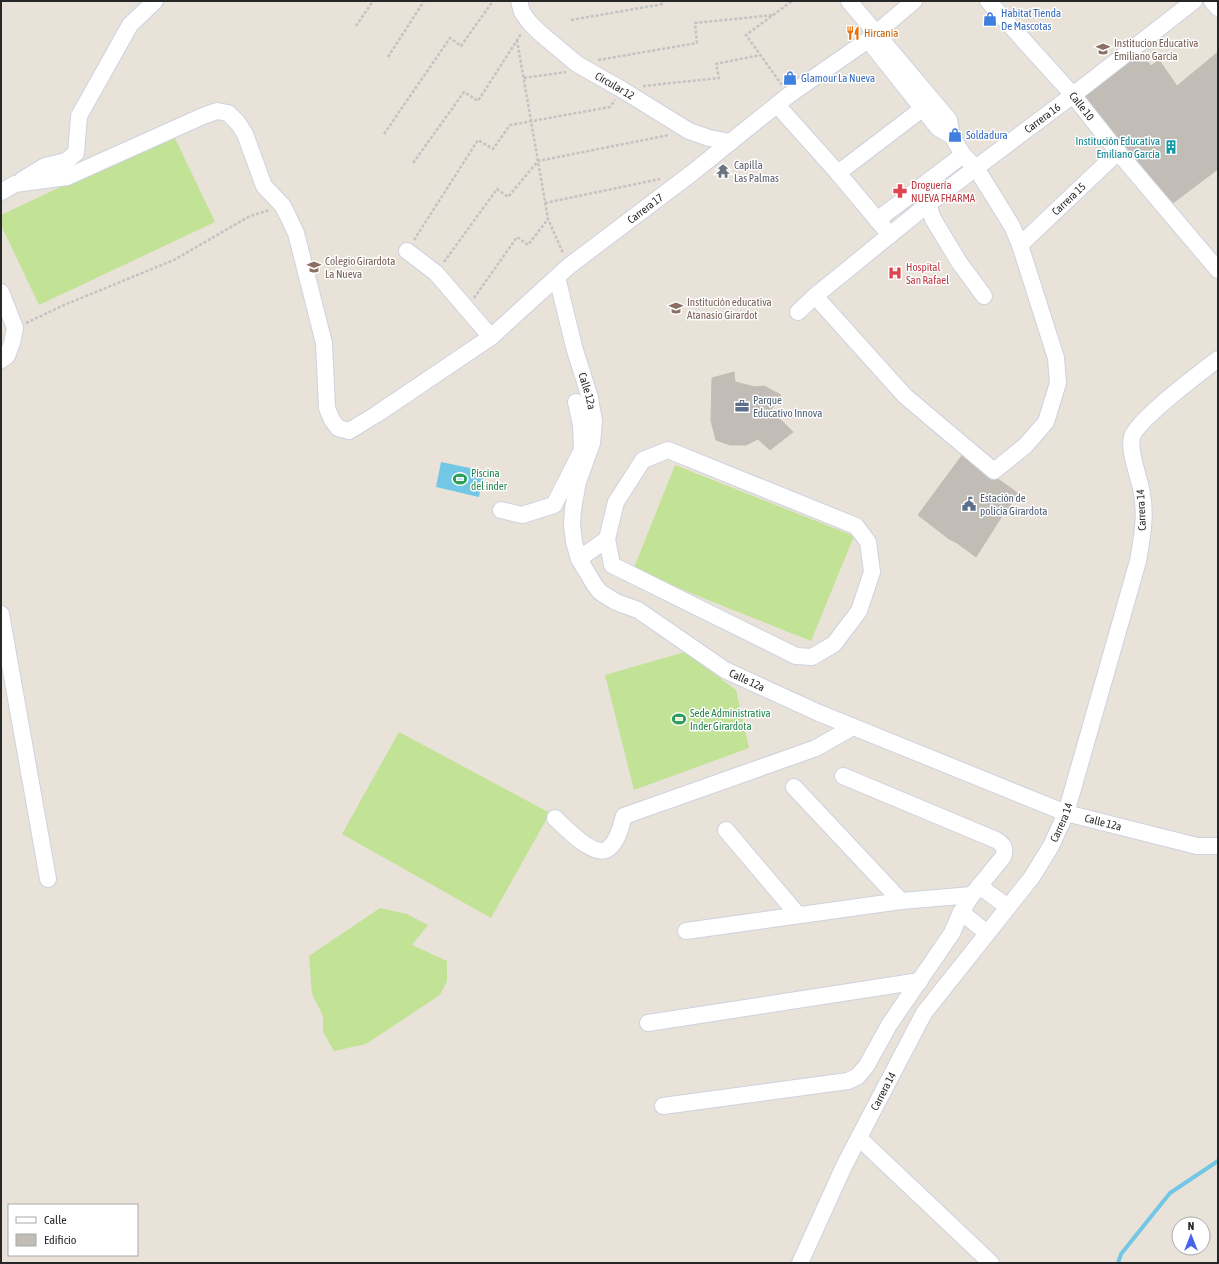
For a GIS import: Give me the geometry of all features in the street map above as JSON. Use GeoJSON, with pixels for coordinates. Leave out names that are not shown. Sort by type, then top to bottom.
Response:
{"type":"FeatureCollection","features":[{"type":"Feature","properties":{"kind":"street"},"geometry":{"type":"LineString","coordinates":[[1,192],[44,166],[66,161],[76,153],[79,116],[130,25],[155,1]]}},
{"type":"Feature","properties":{"kind":"street","name":"Circular 12"},"geometry":{"type":"LineString","coordinates":[[519,1],[522,12],[529,22],[577,64],[689,131],[710,138],[731,142]]}},
{"type":"Feature","properties":{"kind":"street"},"geometry":{"type":"LineString","coordinates":[[849,1],[922,109],[938,128],[952,136]]}},
{"type":"Feature","properties":{"kind":"street","name":"Carrera 17"},"geometry":{"type":"LineString","coordinates":[[15,184],[67,176],[217,111],[228,113],[238,123],[245,134],[264,186],[283,206],[296,233],[324,343],[327,408],[332,420],[338,428],[349,430],[377,414],[492,336],[569,266],[731,142],[783,100],[872,37],[914,1]]}},
{"type":"Feature","properties":{"kind":"street","name":"Calle 10"},"geometry":{"type":"LineString","coordinates":[[988,1],[1073,95],[1118,152],[1218,270]]}},
{"type":"Feature","properties":{"kind":"street","name":"Carrera 16"},"geometry":{"type":"LineString","coordinates":[[798,312],[815,296],[928,204],[1073,95],[1194,1]]}},
{"type":"Feature","properties":{"kind":"street"},"geometry":{"type":"LineString","coordinates":[[1212,1],[1218,8]]}},
{"type":"Feature","properties":{"kind":"street"},"geometry":{"type":"LineString","coordinates":[[815,296],[905,396],[994,471],[1025,446],[1046,422],[1058,383],[1056,358],[1020,245],[1012,226],[976,168],[962,155],[952,136],[949,120],[872,37]]}},
{"type":"Feature","properties":{"kind":"street"},"geometry":{"type":"LineString","coordinates":[[783,100],[838,173],[890,236]]}},
{"type":"Feature","properties":{"kind":"street"},"geometry":{"type":"LineString","coordinates":[[838,173],[922,109]]}},
{"type":"Feature","properties":{"kind":"street","name":"Carrera 15"},"geometry":{"type":"LineString","coordinates":[[1020,245],[1118,152]]}},
{"type":"Feature","properties":{"kind":"street"},"geometry":{"type":"LineString","coordinates":[[877,220],[962,155]]}},
{"type":"Feature","properties":{"kind":"street"},"geometry":{"type":"LineString","coordinates":[[928,204],[933,220],[959,262],[984,296]]}},
{"type":"Feature","properties":{"kind":"street"},"geometry":{"type":"LineString","coordinates":[[407,251],[436,273],[492,336]]}},
{"type":"Feature","properties":{"kind":"street","name":"Calle 12a"},"geometry":{"type":"LineString","coordinates":[[557,277],[574,347],[579,402],[594,421],[592,443],[578,482],[573,509],[572,525],[574,542],[580,559],[600,592],[616,602],[638,610],[725,670],[853,727],[1066,813],[1197,846],[1218,846]]}},
{"type":"Feature","properties":{"kind":"street"},"geometry":{"type":"LineString","coordinates":[[1,292],[15,328],[12,343],[6,356],[1,360]]}},
{"type":"Feature","properties":{"kind":"street","name":"Carrera 14"},"geometry":{"type":"LineString","coordinates":[[800,1263],[844,1166],[924,1013],[1032,877],[1051,846],[1066,813],[1138,561],[1144,516],[1142,495],[1132,450],[1132,437],[1139,426],[1152,413],[1218,359]]}},
{"type":"Feature","properties":{"kind":"street"},"geometry":{"type":"LineString","coordinates":[[501,510],[522,515],[554,505],[582,450],[579,402]]}},
{"type":"Feature","properties":{"kind":"street"},"geometry":{"type":"LineString","coordinates":[[580,559],[607,539],[616,502],[643,460],[668,450],[856,526],[868,542],[872,572],[859,611],[834,644],[812,656],[796,656],[612,565],[607,539]]}},
{"type":"Feature","properties":{"kind":"street"},"geometry":{"type":"LineString","coordinates":[[1,614],[48,879]]}},
{"type":"Feature","properties":{"kind":"street"},"geometry":{"type":"LineString","coordinates":[[555,818],[584,844],[599,851],[608,849],[613,844],[624,816],[816,748],[853,727]]}},
{"type":"Feature","properties":{"kind":"street"},"geometry":{"type":"LineString","coordinates":[[662,1106],[848,1081],[858,1076],[867,1065],[889,1025],[952,933],[962,912],[976,890],[1003,857],[1006,850],[1004,845],[996,840],[842,776]]}},
{"type":"Feature","properties":{"kind":"street"},"geometry":{"type":"LineString","coordinates":[[794,787],[902,901]]}},
{"type":"Feature","properties":{"kind":"street"},"geometry":{"type":"LineString","coordinates":[[726,830],[798,915]]}},
{"type":"Feature","properties":{"kind":"street"},"geometry":{"type":"LineString","coordinates":[[686,931],[976,890],[1008,907]]}},
{"type":"Feature","properties":{"kind":"street"},"geometry":{"type":"LineString","coordinates":[[962,912],[987,933]]}},
{"type":"Feature","properties":{"kind":"street"},"geometry":{"type":"LineString","coordinates":[[648,1023],[920,981]]}},
{"type":"Feature","properties":{"kind":"street"},"geometry":{"type":"LineString","coordinates":[[859,1138],[991,1263]]}},
{"type":"Feature","properties":{"kind":"path"},"geometry":{"type":"LineString","coordinates":[[356,26],[373,1]]}},
{"type":"Feature","properties":{"kind":"path"},"geometry":{"type":"LineString","coordinates":[[388,57],[424,1]]}},
{"type":"Feature","properties":{"kind":"path"},"geometry":{"type":"LineString","coordinates":[[384,134],[450,38],[461,46],[493,1]]}},
{"type":"Feature","properties":{"kind":"path"},"geometry":{"type":"LineString","coordinates":[[571,20],[663,4],[662,1]]}},
{"type":"Feature","properties":{"kind":"path"},"geometry":{"type":"LineString","coordinates":[[783,100],[760,54],[746,35],[792,1]]}},
{"type":"Feature","properties":{"kind":"path"},"geometry":{"type":"LineString","coordinates":[[524,78],[564,73],[577,64],[697,43],[694,23],[773,15]]}},
{"type":"Feature","properties":{"kind":"path"},"geometry":{"type":"LineString","coordinates":[[413,163],[464,92],[478,101],[529,22]]}},
{"type":"Feature","properties":{"kind":"path"},"geometry":{"type":"LineString","coordinates":[[517,40],[548,220],[569,266]]}},
{"type":"Feature","properties":{"kind":"path"},"geometry":{"type":"LineString","coordinates":[[407,251],[478,140],[493,149],[510,125],[531,120],[610,107],[621,89],[719,78],[716,64],[760,54]]}},
{"type":"Feature","properties":{"kind":"path"},"geometry":{"type":"LineString","coordinates":[[436,273],[497,189],[508,197],[538,161],[689,131]]}},
{"type":"Feature","properties":{"kind":"path"},"geometry":{"type":"LineString","coordinates":[[545,203],[661,179]]}},
{"type":"Feature","properties":{"kind":"path"},"geometry":{"type":"LineString","coordinates":[[15,328],[64,305],[174,260],[250,216],[283,206]]}},
{"type":"Feature","properties":{"kind":"path"},"geometry":{"type":"LineString","coordinates":[[466,308],[517,237],[528,245],[548,220]]}},
{"type":"Feature","properties":{"kind":"green space"},"geometry":{"type":"Polygon","coordinates":[[[173,134],[215,222],[39,305],[1,225],[1,215],[173,134]]]}},
{"type":"Feature","properties":{"kind":"green space"},"geometry":{"type":"Polygon","coordinates":[[[675,465],[854,536],[811,641],[633,570],[675,465]]]}},
{"type":"Feature","properties":{"kind":"green space","name":"Sede Administrativa Inder Girardota"},"geometry":{"type":"Polygon","coordinates":[[[685,652],[736,690],[749,748],[634,790],[605,675],[685,652]]]}},
{"type":"Feature","properties":{"kind":"green space"},"geometry":{"type":"Polygon","coordinates":[[[399,732],[550,813],[491,918],[342,834],[399,732]]]}},
{"type":"Feature","properties":{"kind":"green space"},"geometry":{"type":"Polygon","coordinates":[[[380,908],[407,914],[428,925],[412,945],[447,961],[447,981],[440,995],[366,1044],[334,1051],[323,1032],[323,1016],[312,994],[309,956],[380,908]]]}},
{"type":"Feature","properties":{"kind":"water","name":"Piscina del inder"},"geometry":{"type":"Polygon","coordinates":[[[441,462],[484,471],[479,497],[436,487],[441,462]]]}},
{"type":"Feature","properties":{"kind":"building","name":"Institución Educativa Emiliano García"},"geometry":{"type":"Polygon","coordinates":[[[1139,50],[1151,66],[1159,60],[1177,86],[1218,52],[1218,169],[1173,203],[1082,97],[1139,50]]]}},
{"type":"Feature","properties":{"kind":"building","name":"Parque Educativo Innova"},"geometry":{"type":"Polygon","coordinates":[[[734,372],[735,382],[755,387],[764,386],[781,395],[765,418],[780,419],[793,432],[770,450],[758,439],[746,445],[730,445],[716,440],[711,421],[712,378],[734,372]]]}},
{"type":"Feature","properties":{"kind":"building","name":"Estación de policia Girardota"},"geometry":{"type":"Polygon","coordinates":[[[963,454],[1019,494],[1004,513],[976,557],[949,539],[918,515],[963,454]]]}},
{"type":"Feature","properties":{"kind":"waterway"},"geometry":{"type":"LineString","coordinates":[[1118,1263],[1121,1254],[1170,1193],[1218,1161]]}},
{"type":"Feature","properties":{"kind":"place","name":"Habitat Tienda De Mascotas"},"geometry":{"type":"Point","coordinates":[990,19]}},
{"type":"Feature","properties":{"kind":"place","name":"Hircania"},"geometry":{"type":"Point","coordinates":[853,33]}},
{"type":"Feature","properties":{"kind":"place","name":"Institucion Educativa Emiliano Garcia"},"geometry":{"type":"Point","coordinates":[1103,49]}},
{"type":"Feature","properties":{"kind":"place","name":"Glamour La Nueva"},"geometry":{"type":"Point","coordinates":[790,78]}},
{"type":"Feature","properties":{"kind":"place","name":"Soldadura"},"geometry":{"type":"Point","coordinates":[955,135]}},
{"type":"Feature","properties":{"kind":"place","name":"Institución Educativa Emiliano García"},"geometry":{"type":"Point","coordinates":[1171,147]}},
{"type":"Feature","properties":{"kind":"place","name":"Capilla Las Palmas"},"geometry":{"type":"Point","coordinates":[723,171]}},
{"type":"Feature","properties":{"kind":"place","name":"Droguería NUEVA FHARMA"},"geometry":{"type":"Point","coordinates":[900,191]}},
{"type":"Feature","properties":{"kind":"place","name":"Colegio Girardota La Nueva"},"geometry":{"type":"Point","coordinates":[314,267]}},
{"type":"Feature","properties":{"kind":"place","name":"Hospital San Rafael"},"geometry":{"type":"Point","coordinates":[895,273]}},
{"type":"Feature","properties":{"kind":"place","name":"Institución educativa Atanasio Girardot"},"geometry":{"type":"Point","coordinates":[676,308]}},
{"type":"Feature","properties":{"kind":"place","name":"Parque Educativo Innova"},"geometry":{"type":"Point","coordinates":[742,406]}},
{"type":"Feature","properties":{"kind":"place","name":"Piscina del inder"},"geometry":{"type":"Point","coordinates":[460,479]}},
{"type":"Feature","properties":{"kind":"place","name":"Estación de policia Girardota"},"geometry":{"type":"Point","coordinates":[969,504]}},
{"type":"Feature","properties":{"kind":"place","name":"Sede Administrativa Inder Girardota"},"geometry":{"type":"Point","coordinates":[679,719]}}]}
